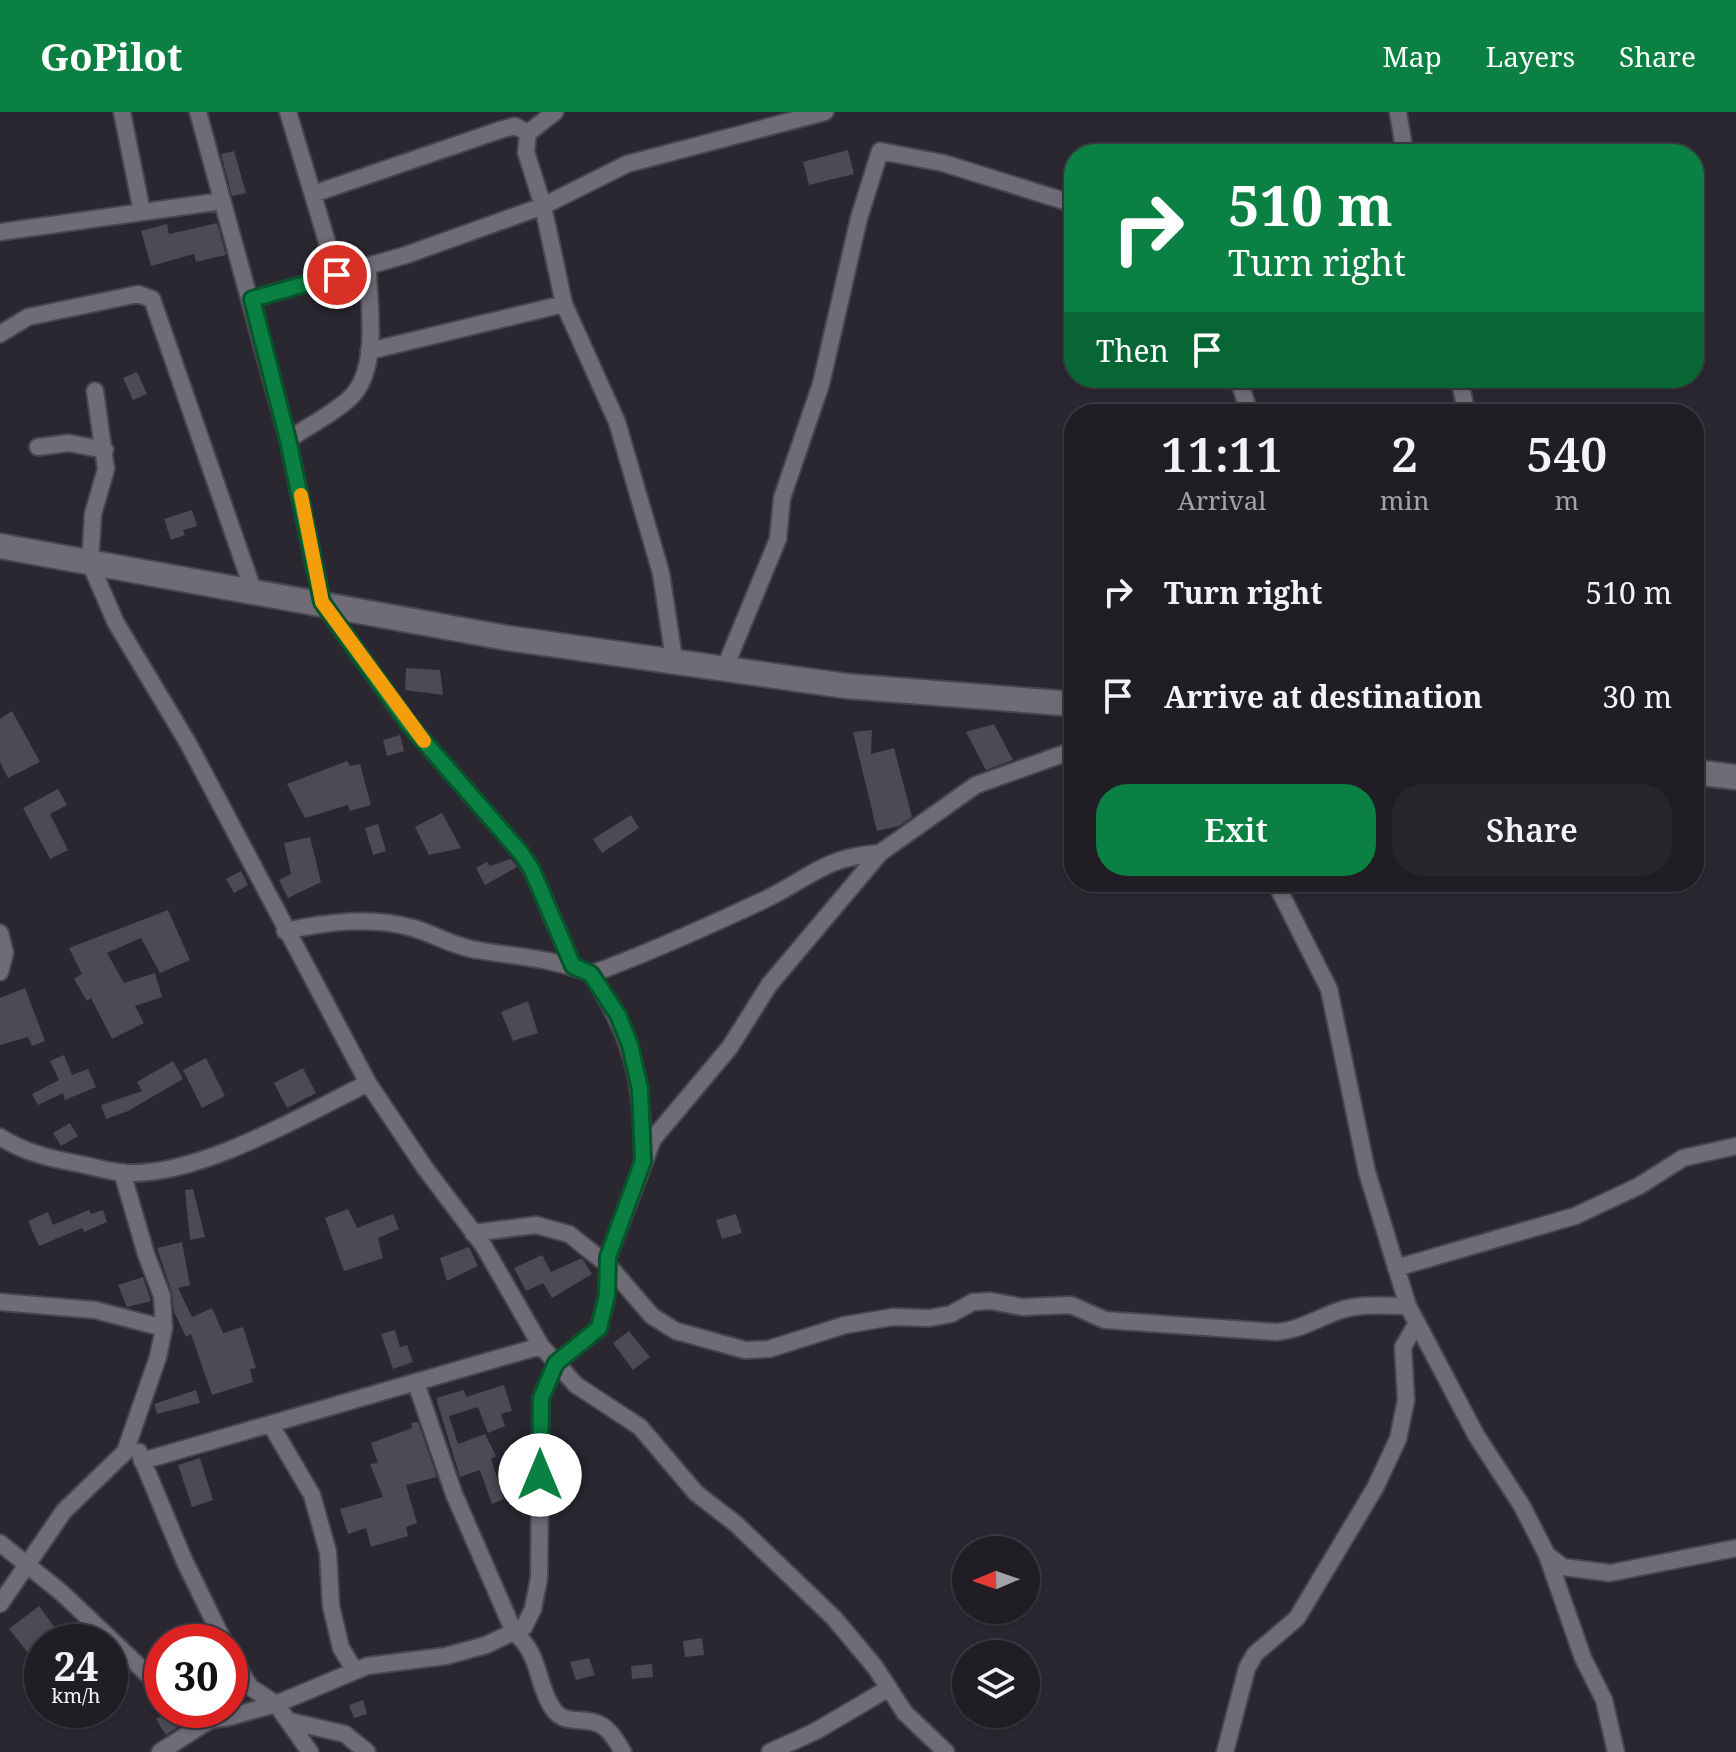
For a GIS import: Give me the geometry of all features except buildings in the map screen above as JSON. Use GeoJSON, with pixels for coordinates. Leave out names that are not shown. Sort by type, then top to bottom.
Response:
{"type":"FeatureCollection","features":[{"type":"Feature","properties":{"kind":"street"},"geometry":{"type":"LineString","coordinates":[[122,112],[142,212]]}},
{"type":"Feature","properties":{"kind":"street"},"geometry":{"type":"LineString","coordinates":[[198,112],[252,299],[288,440],[322,602],[408,723],[521,853],[532,870],[573,966]]}},
{"type":"Feature","properties":{"kind":"street"},"geometry":{"type":"LineString","coordinates":[[288,112],[337,275]]}},
{"type":"Feature","properties":{"kind":"street"},"geometry":{"type":"LineString","coordinates":[[252,299],[368,266],[543,206],[627,164],[825,112]]}},
{"type":"Feature","properties":{"kind":"street"},"geometry":{"type":"LineString","coordinates":[[1398,112],[1403,144]]}},
{"type":"Feature","properties":{"kind":"street"},"geometry":{"type":"LineString","coordinates":[[551,113],[528,133],[526,152],[543,206],[564,304],[617,422],[661,573],[674,659]]}},
{"type":"Feature","properties":{"kind":"street"},"geometry":{"type":"LineString","coordinates":[[313,194],[500,130],[515,126],[528,133]]}},
{"type":"Feature","properties":{"kind":"street"},"geometry":{"type":"LineString","coordinates":[[725,667],[778,539],[782,498],[821,384],[852,245],[880,151],[943,163],[1064,201]]}},
{"type":"Feature","properties":{"kind":"street"},"geometry":{"type":"LineString","coordinates":[[0,232],[222,201]]}},
{"type":"Feature","properties":{"kind":"street"},"geometry":{"type":"LineString","coordinates":[[288,440],[350,397],[364,376],[369,351],[368,266]]}},
{"type":"Feature","properties":{"kind":"street"},"geometry":{"type":"LineString","coordinates":[[0,334],[28,317],[138,294],[152,299],[253,590]]}},
{"type":"Feature","properties":{"kind":"street"},"geometry":{"type":"LineString","coordinates":[[369,351],[564,304]]}},
{"type":"Feature","properties":{"kind":"street"},"geometry":{"type":"LineString","coordinates":[[95,391],[105,450],[105,478],[89,542],[90,563],[116,623],[188,743],[368,1083],[473,1233],[541,1346],[576,1385],[640,1427],[696,1493],[736,1524],[834,1618],[905,1713],[946,1752]]}},
{"type":"Feature","properties":{"kind":"street"},"geometry":{"type":"LineString","coordinates":[[38,447],[69,443],[105,450]]}},
{"type":"Feature","properties":{"kind":"street"},"geometry":{"type":"LineString","coordinates":[[0,546],[507,638],[674,659],[846,686],[1064,703]]}},
{"type":"Feature","properties":{"kind":"street"},"geometry":{"type":"LineString","coordinates":[[248,1711],[276,1704],[355,1671],[397,1661],[446,1656],[486,1645],[524,1627],[533,1609],[539,1578],[541,1398],[556,1363],[599,1328],[607,1295],[608,1265],[653,1139],[730,1047],[769,985],[880,853],[976,785],[1064,754]]}},
{"type":"Feature","properties":{"kind":"street"},"geometry":{"type":"LineString","coordinates":[[1704,773],[1736,777]]}},
{"type":"Feature","properties":{"kind":"street"},"geometry":{"type":"LineString","coordinates":[[591,974],[636,958],[764,900],[839,857],[880,853]]}},
{"type":"Feature","properties":{"kind":"street"},"geometry":{"type":"LineString","coordinates":[[1280,892],[1329,989],[1354,1118],[1408,1306],[1476,1435],[1522,1506],[1547,1555],[1583,1658],[1604,1700],[1616,1752]]}},
{"type":"Feature","properties":{"kind":"street"},"geometry":{"type":"LineString","coordinates":[[285,931],[328,922],[372,921],[412,928],[473,950],[573,966],[591,974],[618,1015],[630,1045],[640,1089],[643,1161]]}},
{"type":"Feature","properties":{"kind":"street"},"geometry":{"type":"LineString","coordinates":[[0,933],[5,953],[0,972]]}},
{"type":"Feature","properties":{"kind":"street"},"geometry":{"type":"LineString","coordinates":[[0,1137],[19,1149],[52,1159],[122,1172],[194,1163],[262,1136],[368,1083]]}},
{"type":"Feature","properties":{"kind":"street"},"geometry":{"type":"LineString","coordinates":[[1396,1268],[1575,1216],[1639,1186],[1673,1163],[1736,1146]]}},
{"type":"Feature","properties":{"kind":"street"},"geometry":{"type":"LineString","coordinates":[[0,1604],[30,1566],[64,1511],[125,1452],[164,1328],[162,1296],[122,1172]]}},
{"type":"Feature","properties":{"kind":"street"},"geometry":{"type":"LineString","coordinates":[[473,1233],[536,1225],[569,1234],[608,1265],[652,1316],[676,1331],[745,1350],[769,1349],[845,1325],[893,1317],[930,1318],[951,1314],[973,1302],[1022,1307],[1071,1305],[1105,1320],[1253,1332],[1304,1327],[1341,1310],[1364,1306],[1408,1306]]}},
{"type":"Feature","properties":{"kind":"street"},"geometry":{"type":"LineString","coordinates":[[0,1302],[95,1310],[164,1328]]}},
{"type":"Feature","properties":{"kind":"street"},"geometry":{"type":"LineString","coordinates":[[1225,1752],[1247,1668],[1255,1654],[1297,1618],[1371,1495],[1398,1439],[1406,1400],[1403,1347],[1417,1323]]}},
{"type":"Feature","properties":{"kind":"street"},"geometry":{"type":"LineString","coordinates":[[142,1461],[541,1346]]}},
{"type":"Feature","properties":{"kind":"street"},"geometry":{"type":"LineString","coordinates":[[416,1383],[454,1494],[514,1632],[531,1646],[553,1709],[567,1721],[598,1724],[613,1736],[623,1752]]}},
{"type":"Feature","properties":{"kind":"street"},"geometry":{"type":"LineString","coordinates":[[271,1425],[312,1495],[328,1552],[334,1620],[341,1648],[355,1671]]}},
{"type":"Feature","properties":{"kind":"street"},"geometry":{"type":"LineString","coordinates":[[132,1436],[216,1624]]}},
{"type":"Feature","properties":{"kind":"street"},"geometry":{"type":"LineString","coordinates":[[0,1543],[30,1566],[144,1671]]}},
{"type":"Feature","properties":{"kind":"street"},"geometry":{"type":"LineString","coordinates":[[1547,1555],[1563,1567],[1610,1573],[1736,1548]]}},
{"type":"Feature","properties":{"kind":"street"},"geometry":{"type":"LineString","coordinates":[[248,1684],[276,1704],[310,1752]]}},
{"type":"Feature","properties":{"kind":"street"},"geometry":{"type":"LineString","coordinates":[[770,1752],[816,1731],[889,1688]]}},
{"type":"Feature","properties":{"kind":"street"},"geometry":{"type":"LineString","coordinates":[[289,1721],[345,1734],[367,1752]]}},
{"type":"Feature","properties":{"kind":"street"},"geometry":{"type":"LineString","coordinates":[[160,1752],[198,1728]]}},
{"type":"Feature","properties":{"kind":"slow traffic"},"geometry":{"type":"LineString","coordinates":[[301,495],[322,602],[424,741]]}},
{"type":"Feature","properties":{"kind":"route"},"geometry":{"type":"LineString","coordinates":[[337,275],[252,299],[309,529],[322,602],[408,723],[521,853],[532,870],[573,966],[591,974],[618,1015],[630,1045],[640,1089],[643,1161],[608,1257],[607,1295],[599,1328],[556,1363],[541,1398],[540,1475]]}}]}
